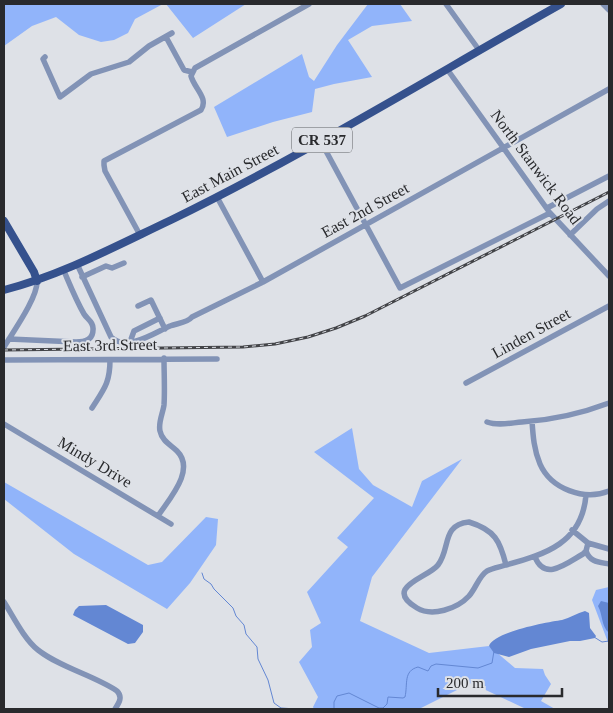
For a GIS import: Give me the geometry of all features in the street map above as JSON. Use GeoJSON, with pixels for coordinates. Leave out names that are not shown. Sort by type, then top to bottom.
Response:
{"type":"FeatureCollection","features":[{"type":"Feature","properties":{"kind":"main road","name":"East Main Street"},"geometry":{"type":"LineString","coordinates":[[37,281],[217,198],[560,4]]}},
{"type":"Feature","properties":{"kind":"main road"},"geometry":{"type":"LineString","coordinates":[[4,221],[34,272],[37,281]]}},
{"type":"Feature","properties":{"kind":"main road","name":"CR 537"},"geometry":{"type":"LineString","coordinates":[[4,290],[37,281]]}},
{"type":"Feature","properties":{"kind":"street"},"geometry":{"type":"LineString","coordinates":[[166,37],[184,70],[192,71],[308,4]]}},
{"type":"Feature","properties":{"kind":"street"},"geometry":{"type":"LineString","coordinates":[[446,4],[479,50]]}},
{"type":"Feature","properties":{"kind":"street"},"geometry":{"type":"LineString","coordinates":[[603,4],[609,10]]}},
{"type":"Feature","properties":{"kind":"street"},"geometry":{"type":"LineString","coordinates":[[45,57],[43,59],[60,97],[91,74],[129,62],[149,46],[172,33]]}},
{"type":"Feature","properties":{"kind":"street","name":"North Stanwick Road"},"geometry":{"type":"LineString","coordinates":[[446,69],[548,210],[609,276]]}},
{"type":"Feature","properties":{"kind":"street"},"geometry":{"type":"LineString","coordinates":[[140,234],[105,171],[104,161],[198,113],[203,108],[203,99],[192,80],[192,71]]}},
{"type":"Feature","properties":{"kind":"street","name":"East 2nd Street"},"geometry":{"type":"LineString","coordinates":[[130,342],[140,340],[188,321],[192,317],[263,282],[609,89]]}},
{"type":"Feature","properties":{"kind":"street"},"geometry":{"type":"LineString","coordinates":[[320,140],[400,288],[609,176]]}},
{"type":"Feature","properties":{"kind":"street"},"geometry":{"type":"LineString","coordinates":[[217,198],[263,282]]}},
{"type":"Feature","properties":{"kind":"street"},"geometry":{"type":"LineString","coordinates":[[570,235],[596,209],[609,201]]}},
{"type":"Feature","properties":{"kind":"street"},"geometry":{"type":"LineString","coordinates":[[82,277],[106,266],[112,268],[124,263]]}},
{"type":"Feature","properties":{"kind":"street"},"geometry":{"type":"LineString","coordinates":[[77,264],[111,337],[117,341],[130,342],[134,331],[160,318]]}},
{"type":"Feature","properties":{"kind":"street"},"geometry":{"type":"LineString","coordinates":[[9,339],[76,342],[86,341],[90,337],[93,332],[92,324],[84,315],[64,270]]}},
{"type":"Feature","properties":{"kind":"street"},"geometry":{"type":"LineString","coordinates":[[4,347],[33,298],[37,288],[37,281]]}},
{"type":"Feature","properties":{"kind":"street"},"geometry":{"type":"LineString","coordinates":[[138,306],[151,300],[165,329]]}},
{"type":"Feature","properties":{"kind":"street","name":"Linden Street"},"geometry":{"type":"LineString","coordinates":[[466,384],[609,306]]}},
{"type":"Feature","properties":{"kind":"street"},"geometry":{"type":"LineString","coordinates":[[158,516],[182,476],[184,466],[180,454],[160,433],[164,402],[164,358]]}},
{"type":"Feature","properties":{"kind":"street","name":"East 3rd Street"},"geometry":{"type":"LineString","coordinates":[[4,360],[217,359]]}},
{"type":"Feature","properties":{"kind":"street"},"geometry":{"type":"LineString","coordinates":[[92,408],[110,375],[110,360]]}},
{"type":"Feature","properties":{"kind":"street"},"geometry":{"type":"LineString","coordinates":[[487,422],[500,424],[532,422],[569,416],[609,403]]}},
{"type":"Feature","properties":{"kind":"street"},"geometry":{"type":"LineString","coordinates":[[532,422],[536,453],[540,465],[557,485],[586,495],[595,495],[609,491]]}},
{"type":"Feature","properties":{"kind":"street","name":"Mindy Drive"},"geometry":{"type":"LineString","coordinates":[[4,424],[171,524]]}},
{"type":"Feature","properties":{"kind":"street"},"geometry":{"type":"LineString","coordinates":[[506,565],[501,547],[494,535],[475,524],[463,523],[451,531],[445,552],[437,566],[428,574],[407,584],[404,594],[415,607],[428,612],[442,611],[466,599],[487,571],[535,557],[556,547],[572,530],[585,509],[586,495]]}},
{"type":"Feature","properties":{"kind":"street"},"geometry":{"type":"LineString","coordinates":[[572,530],[588,543],[609,549]]}},
{"type":"Feature","properties":{"kind":"street"},"geometry":{"type":"LineString","coordinates":[[535,557],[538,566],[552,569],[583,554],[588,543]]}},
{"type":"Feature","properties":{"kind":"street"},"geometry":{"type":"LineString","coordinates":[[586,551],[589,558],[595,562],[609,564]]}},
{"type":"Feature","properties":{"kind":"street"},"geometry":{"type":"LineString","coordinates":[[4,602],[37,650],[116,689],[120,695],[120,700],[115,709]]}},
{"type":"Feature","properties":{"kind":"shaded area"},"geometry":{"type":"Polygon","coordinates":[[[4,4],[163,4],[135,19],[128,33],[114,40],[101,42],[79,35],[56,17],[32,26],[4,46],[4,4]]]}},
{"type":"Feature","properties":{"kind":"shaded area"},"geometry":{"type":"Polygon","coordinates":[[[166,4],[246,4],[193,38],[166,4]]]}},
{"type":"Feature","properties":{"kind":"shaded area"},"geometry":{"type":"Polygon","coordinates":[[[368,4],[400,4],[412,21],[372,26],[348,40],[372,77],[315,89],[312,112],[227,137],[214,107],[302,54],[309,77],[314,81],[337,45],[368,4]]]}},
{"type":"Feature","properties":{"kind":"shaded area"},"geometry":{"type":"Polygon","coordinates":[[[352,428],[359,469],[373,485],[412,507],[422,481],[462,459],[372,577],[360,621],[429,653],[489,646],[515,668],[543,669],[551,684],[541,701],[555,709],[526,709],[471,683],[419,709],[314,709],[313,707],[318,697],[299,662],[312,647],[310,630],[321,623],[307,592],[348,547],[337,538],[374,498],[314,452],[352,428]]]}},
{"type":"Feature","properties":{"kind":"shaded area"},"geometry":{"type":"Polygon","coordinates":[[[4,482],[148,565],[162,562],[206,517],[218,519],[216,545],[190,583],[167,609],[74,554],[4,499],[4,482]]]}},
{"type":"Feature","properties":{"kind":"shaded area"},"geometry":{"type":"Polygon","coordinates":[[[609,587],[609,645],[592,600],[596,590],[609,587]]]}},
{"type":"Feature","properties":{"kind":"shaded area"},"geometry":{"type":"Polygon","coordinates":[[[601,601],[609,603],[609,633],[606,630],[598,606],[601,601]]]}},
{"type":"Feature","properties":{"kind":"shaded area"},"geometry":{"type":"Polygon","coordinates":[[[106,605],[143,625],[143,632],[135,643],[128,644],[73,615],[79,606],[106,605]]]}},
{"type":"Feature","properties":{"kind":"shaded area"},"geometry":{"type":"Polygon","coordinates":[[[585,611],[589,613],[590,628],[596,636],[595,638],[531,649],[509,657],[494,653],[489,646],[500,636],[510,632],[562,620],[585,611]]]}},
{"type":"Feature","properties":{"kind":"waterway"},"geometry":{"type":"LineString","coordinates":[[202,573],[204,579],[233,608],[236,616],[244,625],[246,634],[257,647],[258,659],[268,680],[274,703],[281,708],[296,709]]}},
{"type":"Feature","properties":{"kind":"waterway"},"geometry":{"type":"LineString","coordinates":[[594,637],[602,642],[609,641]]}},
{"type":"Feature","properties":{"kind":"waterway"},"geometry":{"type":"LineString","coordinates":[[334,709],[334,702],[337,696],[349,693],[379,708],[383,708],[387,704],[388,697],[405,697],[408,675],[413,669],[418,667],[428,671],[431,666],[436,664],[478,668],[492,663],[494,651]]}},
{"type":"Feature","properties":{"kind":"railway"},"geometry":{"type":"LineString","coordinates":[[4,350],[243,347],[275,344],[308,337],[365,316],[609,192]]}}]}
